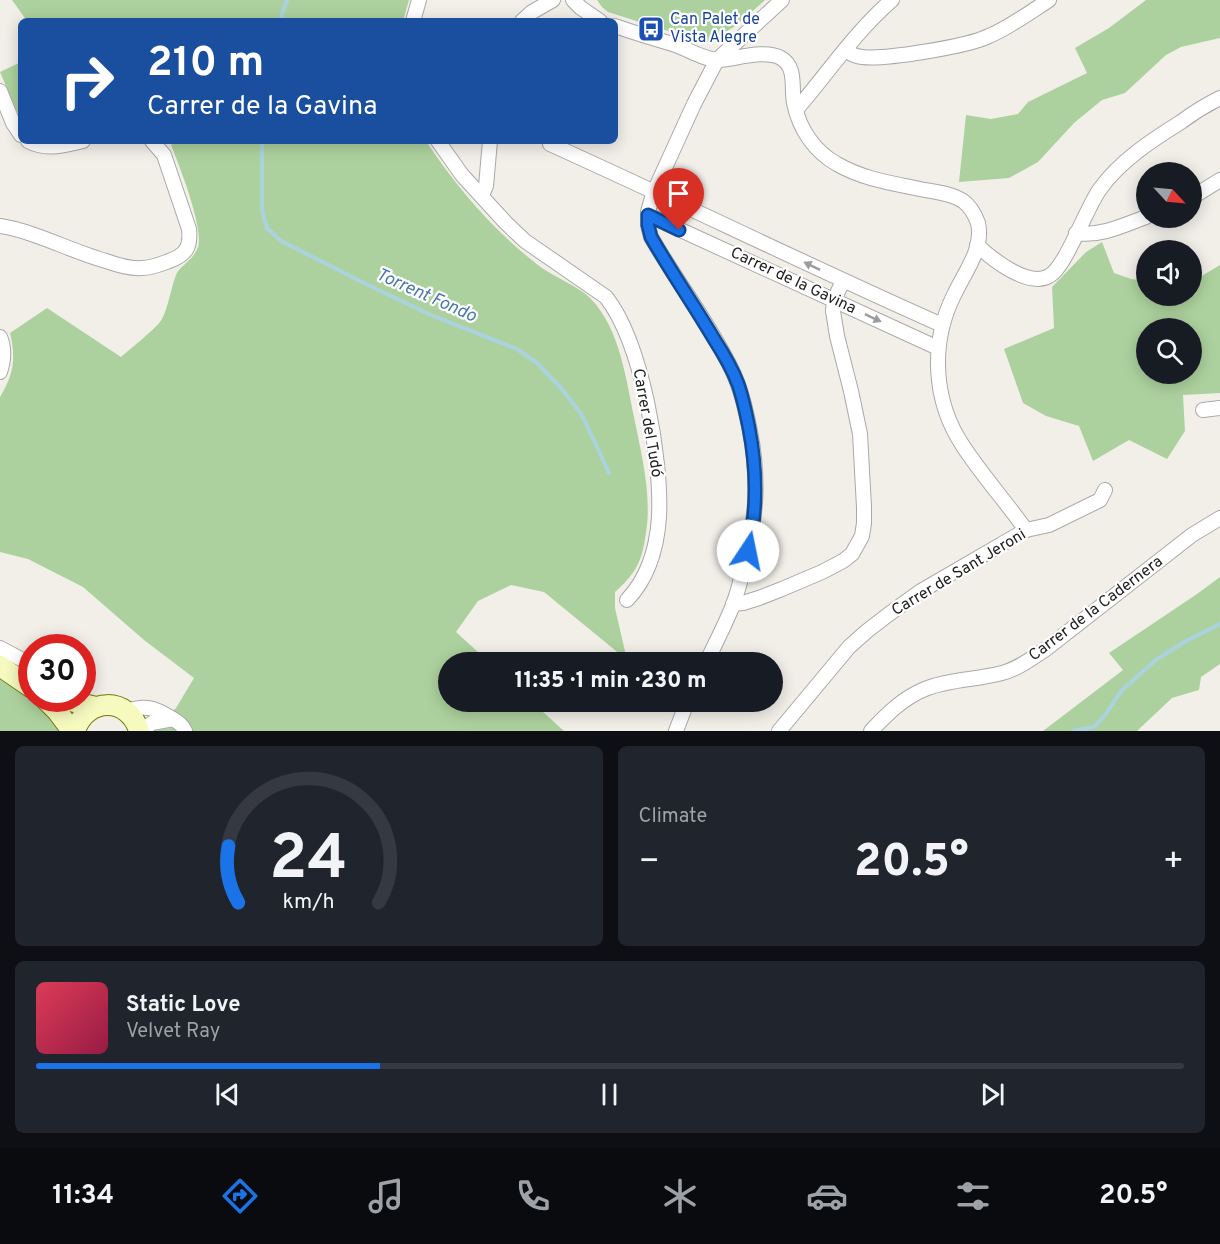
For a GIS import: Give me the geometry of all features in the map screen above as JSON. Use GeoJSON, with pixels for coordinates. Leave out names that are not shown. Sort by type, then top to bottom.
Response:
{"type":"FeatureCollection","features":[{"type":"Feature","properties":{"kind":"main road"},"geometry":{"type":"LineString","coordinates":[[0,666],[18,678]]}},
{"type":"Feature","properties":{"kind":"main road"},"geometry":{"type":"LineString","coordinates":[[58,712],[73,731],[83,716],[104,704],[133,718],[140,731]]}},
{"type":"Feature","properties":{"kind":"street"},"geometry":{"type":"LineString","coordinates":[[414,18],[419,0]]}},
{"type":"Feature","properties":{"kind":"street"},"geometry":{"type":"LineString","coordinates":[[525,18],[553,0]]}},
{"type":"Feature","properties":{"kind":"street"},"geometry":{"type":"LineString","coordinates":[[573,0],[595,18]]}},
{"type":"Feature","properties":{"kind":"street"},"geometry":{"type":"LineString","coordinates":[[711,652],[734,604],[753,529],[756,499],[754,454],[738,384],[726,359],[651,237],[648,215],[654,191],[717,60],[782,0]]}},
{"type":"Feature","properties":{"kind":"street"},"geometry":{"type":"LineString","coordinates":[[796,110],[844,50],[892,0]]}},
{"type":"Feature","properties":{"kind":"street"},"geometry":{"type":"LineString","coordinates":[[844,50],[869,58],[975,42],[1006,27],[1049,0]]}},
{"type":"Feature","properties":{"kind":"street"},"geometry":{"type":"LineString","coordinates":[[618,27],[717,60],[765,55],[777,56],[785,60],[792,71],[794,104],[803,131],[821,153],[841,167],[862,176],[950,195],[962,200],[974,213],[979,237],[976,251],[942,324],[938,348],[941,390],[945,409],[953,428],[972,459],[1026,530]]}},
{"type":"Feature","properties":{"kind":"street"},"geometry":{"type":"LineString","coordinates":[[0,91],[18,132]]}},
{"type":"Feature","properties":{"kind":"street"},"geometry":{"type":"LineString","coordinates":[[977,245],[1003,265],[1020,274],[1040,279],[1050,276],[1058,267],[1099,190],[1111,175],[1155,138],[1220,98]]}},
{"type":"Feature","properties":{"kind":"street"},"geometry":{"type":"LineString","coordinates":[[35,144],[52,147],[68,144]]}},
{"type":"Feature","properties":{"kind":"street"},"geometry":{"type":"LineString","coordinates":[[0,226],[129,267],[154,266],[180,256],[188,247],[189,229],[164,155],[155,144]]}},
{"type":"Feature","properties":{"kind":"street","name":"Carrer del Tudó"},"geometry":{"type":"LineString","coordinates":[[440,144],[462,175],[525,241],[606,297],[615,309],[627,334],[643,384],[651,426],[657,469],[659,518],[656,539],[646,574],[638,589],[627,600]]}},
{"type":"Feature","properties":{"kind":"street"},"geometry":{"type":"LineString","coordinates":[[482,195],[486,186],[490,144]]}},
{"type":"Feature","properties":{"kind":"street","name":"Carrer de la Gavina"},"geometry":{"type":"LineString","coordinates":[[550,144],[843,281],[942,324]]}},
{"type":"Feature","properties":{"kind":"street"},"geometry":{"type":"LineString","coordinates":[[1202,191],[1220,180]]}},
{"type":"Feature","properties":{"kind":"street","name":"Carrer de la Gavina"},"geometry":{"type":"LineString","coordinates":[[648,215],[938,348]]}},
{"type":"Feature","properties":{"kind":"street"},"geometry":{"type":"LineString","coordinates":[[1076,233],[1087,235],[1136,220]]}},
{"type":"Feature","properties":{"kind":"street"},"geometry":{"type":"LineString","coordinates":[[734,604],[782,590],[843,561],[852,554],[862,536],[864,507],[860,434],[833,311],[834,300],[843,281]]}},
{"type":"Feature","properties":{"kind":"street"},"geometry":{"type":"LineString","coordinates":[[0,337],[3,350],[0,372]]}},
{"type":"Feature","properties":{"kind":"street"},"geometry":{"type":"LineString","coordinates":[[1203,410],[1220,408]]}},
{"type":"Feature","properties":{"kind":"street","name":"Carrer de Sant Jeroni"},"geometry":{"type":"LineString","coordinates":[[778,731],[849,648],[867,631],[921,591],[1026,530],[1049,525],[1100,500],[1104,490]]}},
{"type":"Feature","properties":{"kind":"street","name":"Carrer de la Cadernera"},"geometry":{"type":"LineString","coordinates":[[871,731],[902,701],[926,688],[1003,673],[1027,661],[1192,535],[1220,518]]}},
{"type":"Feature","properties":{"kind":"street"},"geometry":{"type":"LineString","coordinates":[[0,648],[18,658]]}},
{"type":"Feature","properties":{"kind":"street"},"geometry":{"type":"LineString","coordinates":[[104,704],[156,709],[180,723],[185,731]]}},
{"type":"Feature","properties":{"kind":"street"},"geometry":{"type":"LineString","coordinates":[[676,731],[683,712]]}},
{"type":"Feature","properties":{"kind":"street"},"geometry":{"type":"LineString","coordinates":[[140,731],[152,723],[173,719]]}},
{"type":"Feature","properties":{"kind":"green space"},"geometry":{"type":"Polygon","coordinates":[[[12,0],[409,0],[404,18],[25,18],[12,0]]]}},
{"type":"Feature","properties":{"kind":"green space"},"geometry":{"type":"Polygon","coordinates":[[[597,0],[765,0],[737,25],[709,42],[608,12],[597,0]]]}},
{"type":"Feature","properties":{"kind":"green space"},"geometry":{"type":"Polygon","coordinates":[[[1146,0],[1220,0],[1220,38],[1181,47],[1166,55],[1125,93],[1102,100],[1074,123],[1038,162],[1009,178],[959,182],[966,115],[991,119],[1018,114],[1028,102],[1087,73],[1075,48],[1109,28],[1146,0]]]}},
{"type":"Feature","properties":{"kind":"green space"},"geometry":{"type":"Polygon","coordinates":[[[18,63],[18,113],[15,107],[0,72],[18,63]]]}},
{"type":"Feature","properties":{"kind":"green space"},"geometry":{"type":"Polygon","coordinates":[[[172,144],[428,144],[463,192],[491,223],[544,269],[586,294],[601,311],[615,340],[625,371],[647,493],[647,524],[639,562],[632,574],[615,592],[615,608],[625,652],[617,652],[544,592],[511,585],[478,601],[456,632],[478,652],[438,652],[438,712],[543,712],[564,731],[153,731],[176,708],[194,678],[144,640],[83,587],[28,559],[0,552],[0,397],[11,373],[13,350],[10,333],[47,308],[121,357],[149,333],[162,319],[176,275],[198,247],[199,238],[194,212],[172,144]]]}},
{"type":"Feature","properties":{"kind":"green space"},"geometry":{"type":"Polygon","coordinates":[[[1102,242],[1114,273],[1136,280],[1136,306],[1202,306],[1202,276],[1220,265],[1220,393],[1183,395],[1185,431],[1167,459],[1129,440],[1093,461],[1079,426],[1046,416],[1023,403],[1004,349],[1054,328],[1052,287],[1086,252],[1102,242]]]}},
{"type":"Feature","properties":{"kind":"green space"},"geometry":{"type":"Polygon","coordinates":[[[1220,577],[1220,664],[1201,677],[1199,690],[1172,698],[1137,731],[1043,731],[1123,670],[1109,653],[1220,577]]]}},
{"type":"Feature","properties":{"kind":"green space"},"geometry":{"type":"Polygon","coordinates":[[[0,675],[18,686],[18,712],[55,712],[79,731],[0,731],[0,675]]]}},
{"type":"Feature","properties":{"kind":"waterway","name":"Torrent Fondo"},"geometry":{"type":"LineString","coordinates":[[282,18],[287,0]]}},
{"type":"Feature","properties":{"kind":"waterway","name":"Torrent Fondo"},"geometry":{"type":"LineString","coordinates":[[262,144],[262,210],[267,228],[281,241],[368,285],[431,315],[517,349],[537,363],[582,415],[609,473]]}},
{"type":"Feature","properties":{"kind":"waterway"},"geometry":{"type":"LineString","coordinates":[[1073,731],[1094,727],[1106,714],[1121,691],[1157,659],[1220,624]]}},
{"type":"Feature","properties":{"kind":"place","name":"Can Palet de Vista Alegre"},"geometry":{"type":"Point","coordinates":[651,29]}},
{"type":"Feature","properties":{"kind":"route"},"geometry":{"type":"LineString","coordinates":[[679,230],[648,215],[651,237],[731,369],[744,403],[754,454],[756,480],[753,529],[748,551]]}}]}
